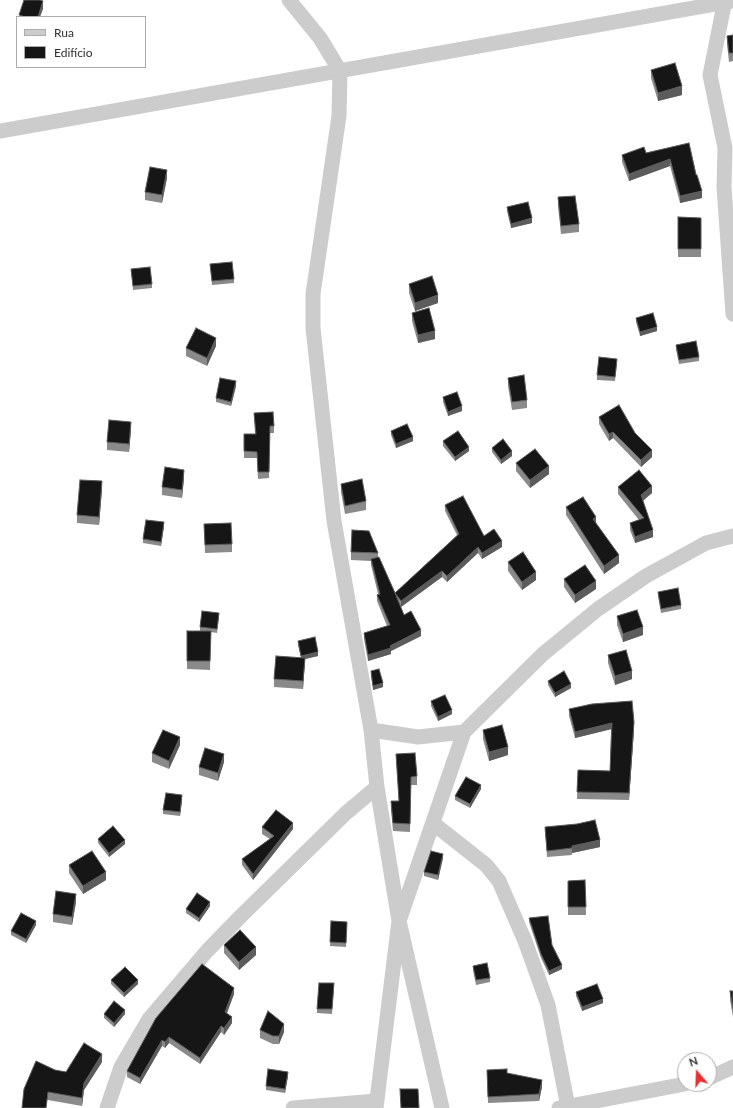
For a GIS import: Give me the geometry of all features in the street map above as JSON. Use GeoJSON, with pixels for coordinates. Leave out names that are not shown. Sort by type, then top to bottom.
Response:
{"type":"FeatureCollection","features":[{"type":"Feature","properties":{"kind":"street"},"geometry":{"type":"LineString","coordinates":[[289,0],[320,38],[340,72],[339,116],[312,294],[313,328],[334,521],[371,730],[377,787],[399,921],[442,1108]]}},
{"type":"Feature","properties":{"kind":"street"},"geometry":{"type":"LineString","coordinates":[[0,132],[728,1],[710,75],[725,148],[724,187],[733,314]]}},
{"type":"Feature","properties":{"kind":"street"},"geometry":{"type":"LineString","coordinates":[[293,1108],[376,1104],[399,921],[434,824],[464,732],[543,654],[598,609],[646,576],[706,543],[733,536]]}},
{"type":"Feature","properties":{"kind":"street"},"geometry":{"type":"LineString","coordinates":[[371,730],[418,737],[464,732]]}},
{"type":"Feature","properties":{"kind":"street"},"geometry":{"type":"LineString","coordinates":[[107,1108],[121,1067],[154,1013],[206,951],[346,812],[377,787]]}},
{"type":"Feature","properties":{"kind":"street"},"geometry":{"type":"LineString","coordinates":[[434,824],[486,865],[499,880],[525,941],[548,1005],[564,1108],[588,1106],[677,1086]]}},
{"type":"Feature","properties":{"kind":"street"},"geometry":{"type":"LineString","coordinates":[[717,1074],[733,1067]]}},
{"type":"Feature","properties":{"kind":"building"},"geometry":{"type":"Polygon","coordinates":[[[24,0],[43,1],[38,16],[19,15],[24,0]]]}},
{"type":"Feature","properties":{"kind":"building"},"geometry":{"type":"Polygon","coordinates":[[[733,35],[733,53],[729,53],[727,36],[733,35]]]}},
{"type":"Feature","properties":{"kind":"building"},"geometry":{"type":"Polygon","coordinates":[[[675,63],[682,86],[658,93],[651,70],[675,63]]]}},
{"type":"Feature","properties":{"kind":"building"},"geometry":{"type":"Polygon","coordinates":[[[689,143],[696,175],[702,191],[680,196],[670,159],[629,174],[622,155],[644,147],[646,153],[689,143]]]}},
{"type":"Feature","properties":{"kind":"building"},"geometry":{"type":"Polygon","coordinates":[[[150,167],[167,170],[162,195],[145,192],[150,167]]]}},
{"type":"Feature","properties":{"kind":"building"},"geometry":{"type":"Polygon","coordinates":[[[575,196],[579,224],[561,226],[558,197],[575,196]]]}},
{"type":"Feature","properties":{"kind":"building"},"geometry":{"type":"Polygon","coordinates":[[[528,202],[532,218],[511,224],[507,207],[528,202]]]}},
{"type":"Feature","properties":{"kind":"building"},"geometry":{"type":"Polygon","coordinates":[[[678,217],[701,218],[701,249],[678,249],[678,217]]]}},
{"type":"Feature","properties":{"kind":"building"},"geometry":{"type":"Polygon","coordinates":[[[232,262],[234,279],[212,281],[210,264],[232,262]]]}},
{"type":"Feature","properties":{"kind":"building"},"geometry":{"type":"Polygon","coordinates":[[[150,267],[152,284],[133,286],[131,269],[150,267]]]}},
{"type":"Feature","properties":{"kind":"building"},"geometry":{"type":"Polygon","coordinates":[[[432,276],[438,295],[415,303],[409,284],[432,276]]]}},
{"type":"Feature","properties":{"kind":"building"},"geometry":{"type":"Polygon","coordinates":[[[429,308],[435,331],[418,335],[412,313],[429,308]]]}},
{"type":"Feature","properties":{"kind":"building"},"geometry":{"type":"Polygon","coordinates":[[[653,313],[657,327],[640,332],[636,318],[653,313]]]}},
{"type":"Feature","properties":{"kind":"building"},"geometry":{"type":"Polygon","coordinates":[[[196,328],[216,338],[207,358],[186,348],[196,328]]]}},
{"type":"Feature","properties":{"kind":"building"},"geometry":{"type":"Polygon","coordinates":[[[696,341],[699,357],[679,360],[676,345],[696,341]]]}},
{"type":"Feature","properties":{"kind":"building"},"geometry":{"type":"Polygon","coordinates":[[[599,357],[617,359],[615,377],[597,375],[599,357]]]}},
{"type":"Feature","properties":{"kind":"building"},"geometry":{"type":"Polygon","coordinates":[[[524,375],[527,400],[512,402],[508,378],[524,375]]]}},
{"type":"Feature","properties":{"kind":"building"},"geometry":{"type":"Polygon","coordinates":[[[220,378],[236,381],[231,402],[216,398],[220,378]]]}},
{"type":"Feature","properties":{"kind":"building"},"geometry":{"type":"Polygon","coordinates":[[[457,392],[462,406],[448,412],[443,397],[457,392]]]}},
{"type":"Feature","properties":{"kind":"building"},"geometry":{"type":"Polygon","coordinates":[[[619,405],[635,433],[652,450],[641,460],[613,432],[609,434],[599,417],[619,405]]]}},
{"type":"Feature","properties":{"kind":"building"},"geometry":{"type":"Polygon","coordinates":[[[273,412],[274,426],[270,426],[269,472],[258,472],[257,452],[244,451],[244,434],[256,434],[254,413],[273,412]]]}},
{"type":"Feature","properties":{"kind":"building"},"geometry":{"type":"Polygon","coordinates":[[[109,420],[131,422],[129,444],[107,442],[109,420]]]}},
{"type":"Feature","properties":{"kind":"building"},"geometry":{"type":"Polygon","coordinates":[[[407,424],[413,437],[396,444],[391,431],[407,424]]]}},
{"type":"Feature","properties":{"kind":"building"},"geometry":{"type":"Polygon","coordinates":[[[458,431],[469,447],[455,457],[443,441],[458,431]]]}},
{"type":"Feature","properties":{"kind":"building"},"geometry":{"type":"Polygon","coordinates":[[[503,439],[512,451],[501,460],[492,448],[503,439]]]}},
{"type":"Feature","properties":{"kind":"building"},"geometry":{"type":"Polygon","coordinates":[[[535,449],[549,466],[530,480],[516,463],[535,449]]]}},
{"type":"Feature","properties":{"kind":"building"},"geometry":{"type":"Polygon","coordinates":[[[165,467],[184,470],[182,490],[162,487],[165,467]]]}},
{"type":"Feature","properties":{"kind":"building"},"geometry":{"type":"Polygon","coordinates":[[[639,470],[652,486],[641,495],[653,530],[635,537],[630,523],[644,518],[618,487],[639,470]]]}},
{"type":"Feature","properties":{"kind":"building"},"geometry":{"type":"Polygon","coordinates":[[[362,479],[366,501],[345,506],[341,484],[362,479]]]}},
{"type":"Feature","properties":{"kind":"building"},"geometry":{"type":"Polygon","coordinates":[[[80,480],[102,481],[99,517],[77,515],[80,480]]]}},
{"type":"Feature","properties":{"kind":"building"},"geometry":{"type":"Polygon","coordinates":[[[463,496],[484,536],[494,529],[502,541],[482,553],[478,547],[447,576],[442,571],[401,601],[395,593],[459,534],[445,505],[463,496]]]}},
{"type":"Feature","properties":{"kind":"building"},"geometry":{"type":"Polygon","coordinates":[[[583,497],[596,517],[593,519],[619,555],[604,566],[566,507],[583,497]]]}},
{"type":"Feature","properties":{"kind":"building"},"geometry":{"type":"Polygon","coordinates":[[[146,520],[164,522],[161,542],[143,539],[146,520]]]}},
{"type":"Feature","properties":{"kind":"building"},"geometry":{"type":"Polygon","coordinates":[[[231,523],[232,544],[205,545],[204,524],[231,523]]]}},
{"type":"Feature","properties":{"kind":"building"},"geometry":{"type":"Polygon","coordinates":[[[352,530],[369,531],[378,553],[351,552],[352,530]]]}},
{"type":"Feature","properties":{"kind":"building"},"geometry":{"type":"Polygon","coordinates":[[[523,552],[536,572],[522,582],[508,562],[523,552]]]}},
{"type":"Feature","properties":{"kind":"building"},"geometry":{"type":"Polygon","coordinates":[[[379,557],[404,615],[411,611],[421,630],[390,646],[391,648],[368,655],[364,633],[390,625],[377,595],[380,594],[371,559],[379,557]]]}},
{"type":"Feature","properties":{"kind":"building"},"geometry":{"type":"Polygon","coordinates":[[[585,565],[596,581],[575,595],[564,579],[585,565]]]}},
{"type":"Feature","properties":{"kind":"building"},"geometry":{"type":"Polygon","coordinates":[[[678,588],[681,605],[661,609],[658,592],[678,588]]]}},
{"type":"Feature","properties":{"kind":"building"},"geometry":{"type":"Polygon","coordinates":[[[637,610],[643,627],[623,634],[617,616],[637,610]]]}},
{"type":"Feature","properties":{"kind":"building"},"geometry":{"type":"Polygon","coordinates":[[[202,611],[219,613],[217,629],[200,627],[202,611]]]}},
{"type":"Feature","properties":{"kind":"building"},"geometry":{"type":"Polygon","coordinates":[[[187,631],[211,631],[210,661],[187,661],[187,631]]]}},
{"type":"Feature","properties":{"kind":"building"},"geometry":{"type":"Polygon","coordinates":[[[315,637],[318,652],[301,656],[298,641],[315,637]]]}},
{"type":"Feature","properties":{"kind":"building"},"geometry":{"type":"Polygon","coordinates":[[[626,650],[632,671],[615,676],[608,655],[626,650]]]}},
{"type":"Feature","properties":{"kind":"building"},"geometry":{"type":"Polygon","coordinates":[[[276,656],[305,658],[303,681],[274,679],[276,656]]]}},
{"type":"Feature","properties":{"kind":"building"},"geometry":{"type":"Polygon","coordinates":[[[379,669],[383,683],[373,686],[371,671],[379,669]]]}},
{"type":"Feature","properties":{"kind":"building"},"geometry":{"type":"Polygon","coordinates":[[[564,671],[571,684],[555,693],[548,681],[564,671]]]}},
{"type":"Feature","properties":{"kind":"building"},"geometry":{"type":"Polygon","coordinates":[[[445,695],[452,710],[438,717],[431,701],[445,695]]]}},
{"type":"Feature","properties":{"kind":"building"},"geometry":{"type":"Polygon","coordinates":[[[632,701],[634,722],[629,793],[577,792],[578,770],[610,771],[612,723],[575,732],[569,709],[592,704],[632,701]]]}},
{"type":"Feature","properties":{"kind":"building"},"geometry":{"type":"Polygon","coordinates":[[[502,725],[508,747],[489,752],[483,730],[502,725]]]}},
{"type":"Feature","properties":{"kind":"building"},"geometry":{"type":"Polygon","coordinates":[[[163,730],[180,737],[169,761],[152,753],[163,730]]]}},
{"type":"Feature","properties":{"kind":"building"},"geometry":{"type":"Polygon","coordinates":[[[205,748],[224,754],[218,773],[199,767],[205,748]]]}},
{"type":"Feature","properties":{"kind":"building"},"geometry":{"type":"Polygon","coordinates":[[[415,753],[417,776],[411,777],[410,824],[393,823],[391,801],[399,801],[396,754],[415,753]]]}},
{"type":"Feature","properties":{"kind":"building"},"geometry":{"type":"Polygon","coordinates":[[[466,777],[481,785],[470,804],[455,796],[466,777]]]}},
{"type":"Feature","properties":{"kind":"building"},"geometry":{"type":"Polygon","coordinates":[[[166,793],[182,795],[180,812],[163,810],[166,793]]]}},
{"type":"Feature","properties":{"kind":"building"},"geometry":{"type":"Polygon","coordinates":[[[276,810],[293,823],[253,874],[242,859],[274,836],[262,827],[276,810]]]}},
{"type":"Feature","properties":{"kind":"building"},"geometry":{"type":"Polygon","coordinates":[[[595,820],[600,840],[572,846],[572,848],[547,851],[545,827],[577,824],[595,820]]]}},
{"type":"Feature","properties":{"kind":"building"},"geometry":{"type":"Polygon","coordinates":[[[113,826],[125,840],[109,853],[98,839],[113,826]]]}},
{"type":"Feature","properties":{"kind":"building"},"geometry":{"type":"Polygon","coordinates":[[[92,851],[106,872],[83,886],[69,865],[92,851]]]}},
{"type":"Feature","properties":{"kind":"building"},"geometry":{"type":"Polygon","coordinates":[[[431,851],[443,854],[438,875],[424,872],[431,851]]]}},
{"type":"Feature","properties":{"kind":"building"},"geometry":{"type":"Polygon","coordinates":[[[585,880],[586,907],[568,907],[568,881],[585,880]]]}},
{"type":"Feature","properties":{"kind":"building"},"geometry":{"type":"Polygon","coordinates":[[[56,891],[76,894],[72,917],[53,914],[56,891]]]}},
{"type":"Feature","properties":{"kind":"building"},"geometry":{"type":"Polygon","coordinates":[[[197,893],[210,902],[199,918],[186,909],[197,893]]]}},
{"type":"Feature","properties":{"kind":"building"},"geometry":{"type":"Polygon","coordinates":[[[21,913],[36,921],[26,939],[11,931],[21,913]]]}},
{"type":"Feature","properties":{"kind":"building"},"geometry":{"type":"Polygon","coordinates":[[[548,916],[552,945],[562,965],[549,971],[541,954],[529,918],[548,916]]]}},
{"type":"Feature","properties":{"kind":"building"},"geometry":{"type":"Polygon","coordinates":[[[331,921],[347,922],[346,943],[330,942],[331,921]]]}},
{"type":"Feature","properties":{"kind":"building"},"geometry":{"type":"Polygon","coordinates":[[[240,930],[256,947],[239,962],[224,945],[240,930]]]}},
{"type":"Feature","properties":{"kind":"building"},"geometry":{"type":"Polygon","coordinates":[[[487,963],[490,978],[476,980],[473,966],[487,963]]]}},
{"type":"Feature","properties":{"kind":"building"},"geometry":{"type":"Polygon","coordinates":[[[202,964],[234,988],[225,1012],[232,1017],[224,1028],[221,1026],[200,1058],[169,1037],[165,1042],[162,1040],[140,1078],[127,1071],[156,1018],[202,964]]]}},
{"type":"Feature","properties":{"kind":"building"},"geometry":{"type":"Polygon","coordinates":[[[125,967],[138,980],[124,993],[111,980],[125,967]]]}},
{"type":"Feature","properties":{"kind":"building"},"geometry":{"type":"Polygon","coordinates":[[[319,983],[334,983],[332,1009],[317,1009],[319,983]]]}},
{"type":"Feature","properties":{"kind":"building"},"geometry":{"type":"Polygon","coordinates":[[[597,984],[603,999],[582,1007],[576,992],[597,984]]]}},
{"type":"Feature","properties":{"kind":"building"},"geometry":{"type":"Polygon","coordinates":[[[730,991],[733,991],[733,1009],[730,991]]]}},
{"type":"Feature","properties":{"kind":"building"},"geometry":{"type":"Polygon","coordinates":[[[114,1001],[125,1010],[114,1023],[104,1014],[114,1001]]]}},
{"type":"Feature","properties":{"kind":"building"},"geometry":{"type":"Polygon","coordinates":[[[268,1011],[284,1024],[279,1036],[273,1036],[260,1030],[268,1011]]]}},
{"type":"Feature","properties":{"kind":"building"},"geometry":{"type":"Polygon","coordinates":[[[84,1043],[102,1054],[84,1083],[82,1098],[48,1092],[46,1108],[22,1108],[24,1089],[36,1061],[55,1070],[66,1072],[84,1043]]]}},
{"type":"Feature","properties":{"kind":"building"},"geometry":{"type":"Polygon","coordinates":[[[268,1069],[288,1072],[285,1089],[266,1086],[268,1069]]]}},
{"type":"Feature","properties":{"kind":"building"},"geometry":{"type":"Polygon","coordinates":[[[507,1069],[507,1073],[542,1080],[539,1094],[488,1097],[487,1070],[507,1069]]]}},
{"type":"Feature","properties":{"kind":"building"},"geometry":{"type":"Polygon","coordinates":[[[400,1089],[418,1089],[419,1108],[401,1108],[400,1089]]]}}]}
